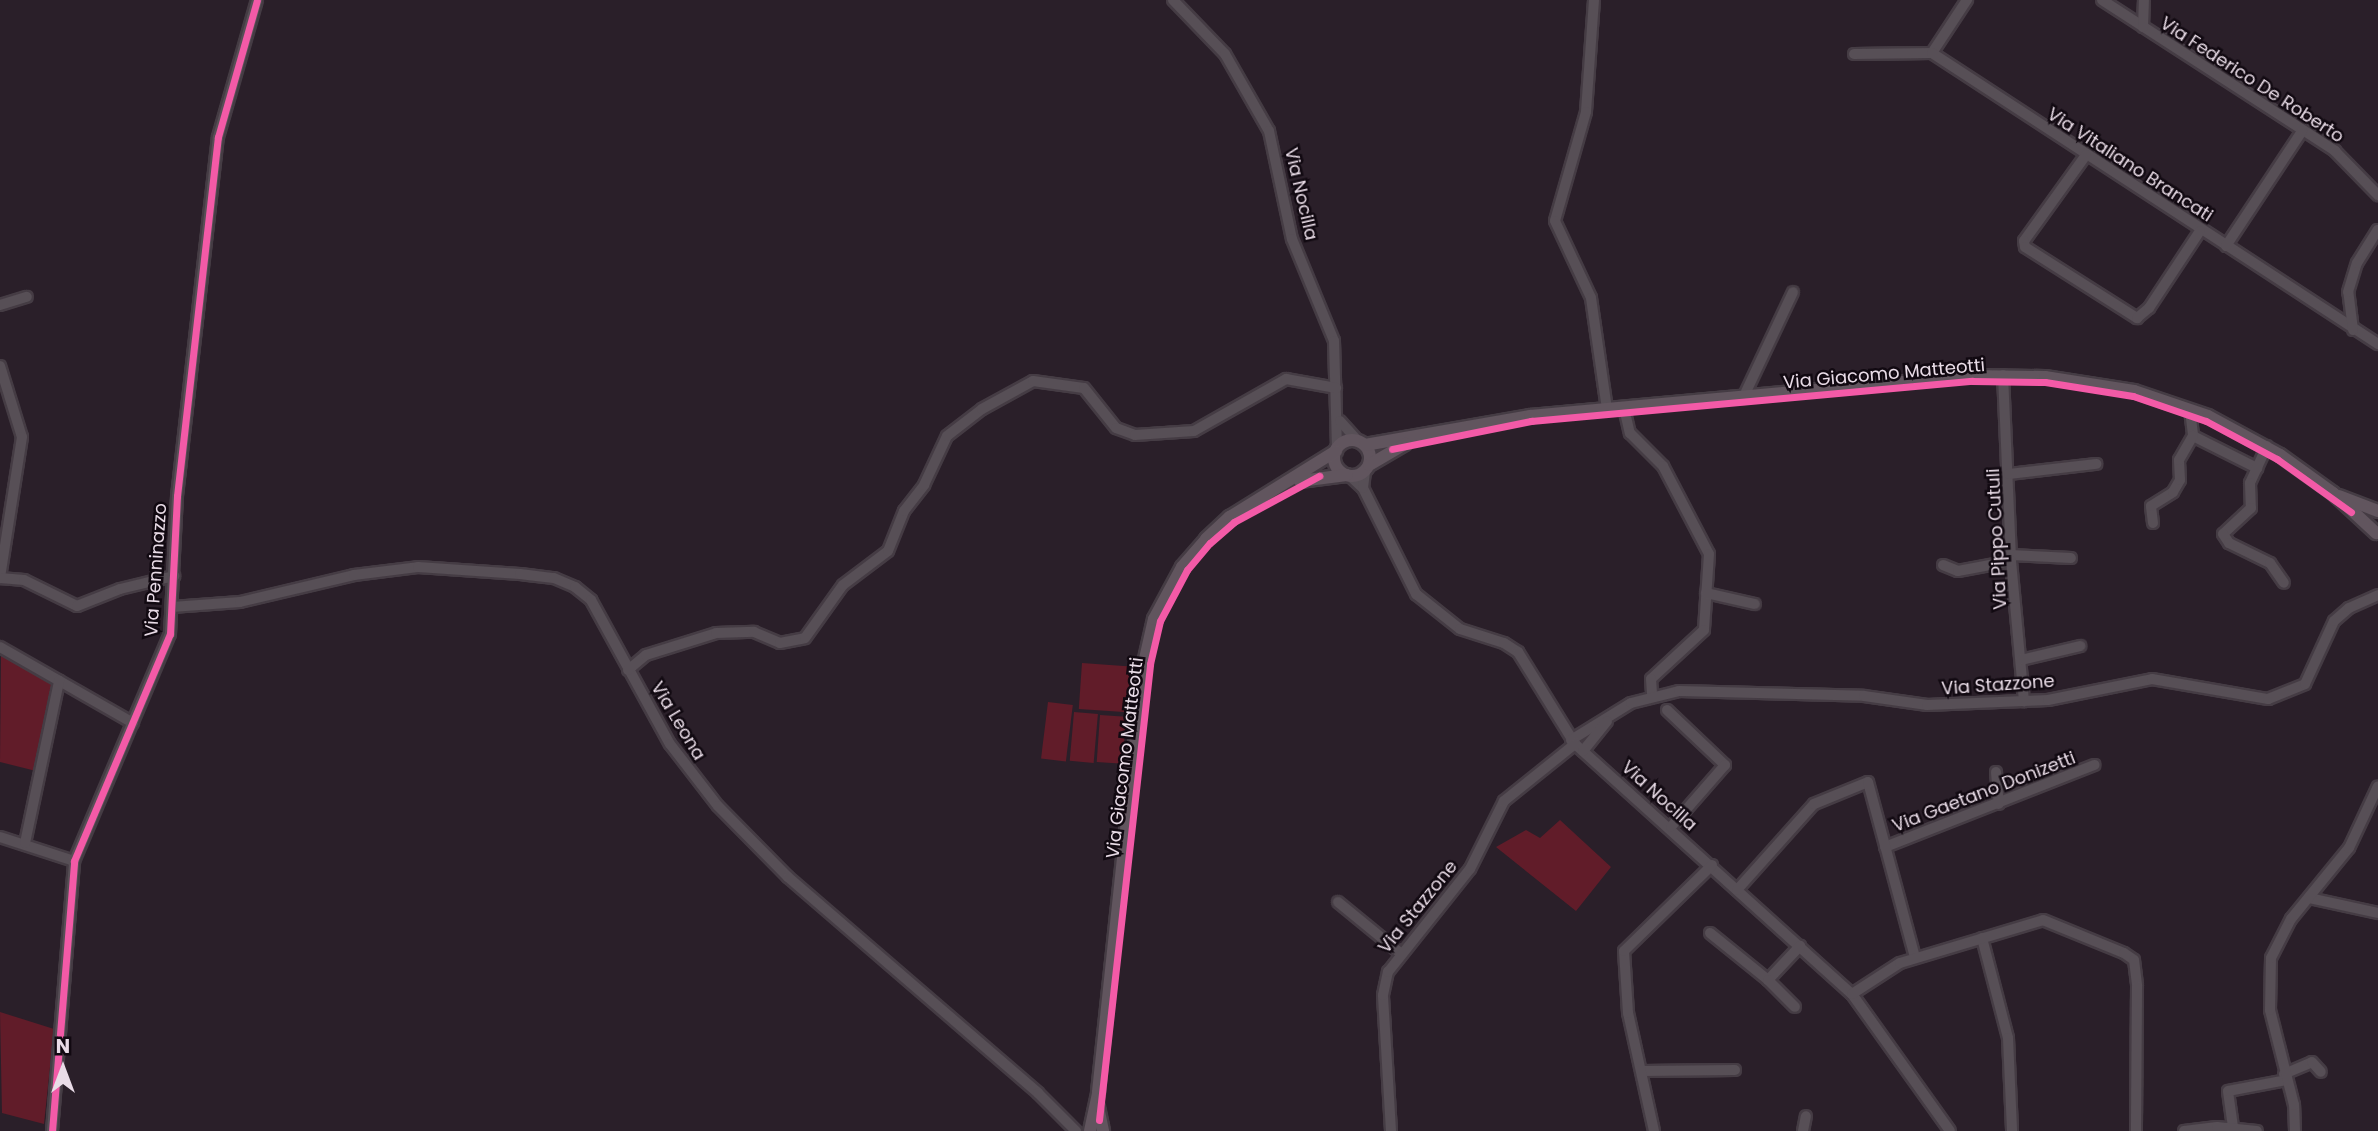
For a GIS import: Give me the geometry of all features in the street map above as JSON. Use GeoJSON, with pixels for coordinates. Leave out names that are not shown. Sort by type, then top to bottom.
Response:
{"type":"FeatureCollection","features":[{"type":"Feature","properties":{"kind":"main road","name":"Via Giacomo Matteotti"},"geometry":{"type":"LineString","coordinates":[[1436,433],[1530,416],[2003,375],[2104,386],[2190,410],[2267,446],[2333,493]]}},
{"type":"Feature","properties":{"kind":"main road"},"geometry":{"type":"LineString","coordinates":[[1349,475],[1335,463],[1337,450],[1344,443],[1436,433]]}},
{"type":"Feature","properties":{"kind":"main road"},"geometry":{"type":"LineString","coordinates":[[1290,483],[1349,475],[1367,468],[1392,450],[1436,433]]}},
{"type":"Feature","properties":{"kind":"main road"},"geometry":{"type":"LineString","coordinates":[[1361,443],[1367,468]]}},
{"type":"Feature","properties":{"kind":"main road","name":"Via Giacomo Matteotti"},"geometry":{"type":"LineString","coordinates":[[1098,1092],[1144,663],[1154,619],[1182,567],[1206,539],[1230,517],[1290,483],[1337,450]]}},
{"type":"Feature","properties":{"kind":"main road"},"geometry":{"type":"LineString","coordinates":[[2333,493],[2378,512],[2373,520],[2377,535]]}},
{"type":"Feature","properties":{"kind":"main road"},"geometry":{"type":"LineString","coordinates":[[2333,493],[2377,535]]}},
{"type":"Feature","properties":{"kind":"main road"},"geometry":{"type":"LineString","coordinates":[[1090,1131],[1098,1092]]}},
{"type":"Feature","properties":{"kind":"main road"},"geometry":{"type":"LineString","coordinates":[[1098,1092],[1103,1131]]}},
{"type":"Feature","properties":{"kind":"street","name":"Via Penninazzo"},"geometry":{"type":"LineString","coordinates":[[52,1131],[74,861],[163,656],[173,607],[177,496],[218,136],[257,0]]}},
{"type":"Feature","properties":{"kind":"street","name":"Via Nocilla"},"geometry":{"type":"LineString","coordinates":[[1173,0],[1225,54],[1269,131],[1293,239],[1334,341],[1340,421],[1337,450]]}},
{"type":"Feature","properties":{"kind":"street"},"geometry":{"type":"LineString","coordinates":[[1594,0],[1586,112],[1555,221],[1591,298],[1607,409]]}},
{"type":"Feature","properties":{"kind":"street"},"geometry":{"type":"LineString","coordinates":[[1854,54],[1932,53],[1967,0]]}},
{"type":"Feature","properties":{"kind":"street","name":"Via Federico De Roberto"},"geometry":{"type":"LineString","coordinates":[[2102,0],[2351,165],[2378,195]]}},
{"type":"Feature","properties":{"kind":"street"},"geometry":{"type":"LineString","coordinates":[[2143,27],[2144,0]]}},
{"type":"Feature","properties":{"kind":"street","name":"Via Vitaliano Brancati"},"geometry":{"type":"LineString","coordinates":[[1932,53],[2200,231],[2378,344]]}},
{"type":"Feature","properties":{"kind":"street"},"geometry":{"type":"LineString","coordinates":[[2226,246],[2302,131]]}},
{"type":"Feature","properties":{"kind":"street"},"geometry":{"type":"LineString","coordinates":[[2086,155],[2024,241],[2025,247],[2137,318],[2149,308],[2200,231]]}},
{"type":"Feature","properties":{"kind":"street"},"geometry":{"type":"LineString","coordinates":[[2353,330],[2348,292],[2357,263],[2378,230]]}},
{"type":"Feature","properties":{"kind":"street"},"geometry":{"type":"LineString","coordinates":[[1743,398],[1793,292]]}},
{"type":"Feature","properties":{"kind":"street"},"geometry":{"type":"LineString","coordinates":[[0,305],[27,298]]}},
{"type":"Feature","properties":{"kind":"street"},"geometry":{"type":"LineString","coordinates":[[0,366],[22,437],[0,578],[24,580],[77,606],[120,589],[174,576]]}},
{"type":"Feature","properties":{"kind":"street","name":"Via Pippo Cutuli"},"geometry":{"type":"LineString","coordinates":[[2003,375],[2011,558],[2024,701]]}},
{"type":"Feature","properties":{"kind":"street"},"geometry":{"type":"LineString","coordinates":[[628,670],[646,655],[716,633],[754,632],[779,643],[805,638],[843,585],[888,551],[904,512],[924,485],[947,436],[982,409],[1033,381],[1084,388],[1116,428],[1135,435],[1194,431],[1286,379],[1336,388]]}},
{"type":"Feature","properties":{"kind":"street"},"geometry":{"type":"LineString","coordinates":[[1624,408],[1630,433],[1663,466],[1708,548],[1702,634],[1651,679],[1651,695]]}},
{"type":"Feature","properties":{"kind":"street"},"geometry":{"type":"LineString","coordinates":[[2152,523],[2151,506],[2173,492],[2180,480],[2179,460],[2193,436],[2190,410]]}},
{"type":"Feature","properties":{"kind":"street"},"geometry":{"type":"LineString","coordinates":[[1340,421],[1361,443]]}},
{"type":"Feature","properties":{"kind":"street"},"geometry":{"type":"LineString","coordinates":[[2193,436],[2257,468]]}},
{"type":"Feature","properties":{"kind":"street"},"geometry":{"type":"LineString","coordinates":[[2267,446],[2250,483],[2251,508],[2223,534],[2229,543],[2270,563],[2284,583]]}},
{"type":"Feature","properties":{"kind":"street"},"geometry":{"type":"LineString","coordinates":[[2009,474],[2096,464]]}},
{"type":"Feature","properties":{"kind":"street"},"geometry":{"type":"LineString","coordinates":[[1363,488],[1367,468]]}},
{"type":"Feature","properties":{"kind":"street"},"geometry":{"type":"LineString","coordinates":[[1349,475],[1363,488]]}},
{"type":"Feature","properties":{"kind":"street","name":"Via Nocilla"},"geometry":{"type":"LineString","coordinates":[[1363,488],[1409,586],[1460,629],[1518,652],[1577,745],[1671,827],[1852,994],[1950,1131]]}},
{"type":"Feature","properties":{"kind":"street"},"geometry":{"type":"LineString","coordinates":[[1943,565],[1958,571],[2011,558],[2071,558]]}},
{"type":"Feature","properties":{"kind":"street","name":"Via Leona"},"geometry":{"type":"LineString","coordinates":[[173,607],[240,602],[402,568],[543,577],[575,587],[591,600],[670,744],[718,806],[788,877],[1038,1093],[1076,1131]]}},
{"type":"Feature","properties":{"kind":"street"},"geometry":{"type":"LineString","coordinates":[[1706,593],[1755,604]]}},
{"type":"Feature","properties":{"kind":"street","name":"Via Stazzone"},"geometry":{"type":"LineString","coordinates":[[1391,1131],[1383,995],[1388,972],[1400,953],[1470,869],[1504,802],[1613,714],[1651,695],[1679,691],[1864,696],[1927,705],[2024,701],[2152,679],[2254,699],[2282,696],[2311,677],[2328,632],[2341,614],[2378,595]]}},
{"type":"Feature","properties":{"kind":"street"},"geometry":{"type":"LineString","coordinates":[[2021,660],[2080,646]]}},
{"type":"Feature","properties":{"kind":"street"},"geometry":{"type":"LineString","coordinates":[[0,647],[133,723]]}},
{"type":"Feature","properties":{"kind":"street"},"geometry":{"type":"LineString","coordinates":[[25,844],[59,681]]}},
{"type":"Feature","properties":{"kind":"street"},"geometry":{"type":"LineString","coordinates":[[1667,710],[1725,765],[1671,827]]}},
{"type":"Feature","properties":{"kind":"street"},"geometry":{"type":"LineString","coordinates":[[1577,745],[1613,714]]}},
{"type":"Feature","properties":{"kind":"street","name":"Via Gaetano Donizetti"},"geometry":{"type":"LineString","coordinates":[[1885,847],[2094,765]]}},
{"type":"Feature","properties":{"kind":"street"},"geometry":{"type":"LineString","coordinates":[[1996,772],[1998,804]]}},
{"type":"Feature","properties":{"kind":"street"},"geometry":{"type":"LineString","coordinates":[[1737,890],[1814,804],[1868,782],[1915,958]]}},
{"type":"Feature","properties":{"kind":"street"},"geometry":{"type":"LineString","coordinates":[[2295,1131],[2270,1010],[2271,958],[2280,937],[2349,848],[2378,786]]}},
{"type":"Feature","properties":{"kind":"street"},"geometry":{"type":"LineString","coordinates":[[0,837],[74,861]]}},
{"type":"Feature","properties":{"kind":"street"},"geometry":{"type":"LineString","coordinates":[[1654,1131],[1643,1071],[1628,1013],[1624,951],[1712,865]]}},
{"type":"Feature","properties":{"kind":"street"},"geometry":{"type":"LineString","coordinates":[[2309,898],[2378,913]]}},
{"type":"Feature","properties":{"kind":"street"},"geometry":{"type":"LineString","coordinates":[[1338,902],[1400,953]]}},
{"type":"Feature","properties":{"kind":"street"},"geometry":{"type":"LineString","coordinates":[[1852,994],[1887,970],[1915,958],[2043,920],[2134,960],[2136,1131]]}},
{"type":"Feature","properties":{"kind":"street"},"geometry":{"type":"LineString","coordinates":[[1710,933],[1769,980],[1795,1007]]}},
{"type":"Feature","properties":{"kind":"street"},"geometry":{"type":"LineString","coordinates":[[1982,938],[2008,1038],[2012,1131]]}},
{"type":"Feature","properties":{"kind":"street"},"geometry":{"type":"LineString","coordinates":[[1769,980],[1800,946]]}},
{"type":"Feature","properties":{"kind":"street"},"geometry":{"type":"LineString","coordinates":[[2233,1127],[2228,1091],[2285,1077],[2312,1062],[2321,1072]]}},
{"type":"Feature","properties":{"kind":"street"},"geometry":{"type":"LineString","coordinates":[[1643,1071],[1735,1070]]}},
{"type":"Feature","properties":{"kind":"street"},"geometry":{"type":"LineString","coordinates":[[1803,1131],[1806,1116]]}},
{"type":"Feature","properties":{"kind":"street"},"geometry":{"type":"LineString","coordinates":[[2184,1131],[2233,1127],[2257,1131]]}},
{"type":"Feature","properties":{"kind":"shaded area"},"geometry":{"type":"Polygon","coordinates":[[[1,654],[52,685],[36,771],[0,762],[1,654]]]}},
{"type":"Feature","properties":{"kind":"shaded area"},"geometry":{"type":"Polygon","coordinates":[[[1082,663],[1131,666],[1128,712],[1079,709],[1082,663]]]}},
{"type":"Feature","properties":{"kind":"shaded area"},"geometry":{"type":"Polygon","coordinates":[[[1048,702],[1073,705],[1066,762],[1041,759],[1048,702]]]}},
{"type":"Feature","properties":{"kind":"shaded area"},"geometry":{"type":"Polygon","coordinates":[[[1074,712],[1098,714],[1094,763],[1070,761],[1074,712]]]}},
{"type":"Feature","properties":{"kind":"shaded area"},"geometry":{"type":"Polygon","coordinates":[[[1100,715],[1126,717],[1123,764],[1097,762],[1100,715]]]}},
{"type":"Feature","properties":{"kind":"shaded area"},"geometry":{"type":"Polygon","coordinates":[[[1560,820],[1611,867],[1576,911],[1496,847],[1526,830],[1540,838],[1560,820]]]}},
{"type":"Feature","properties":{"kind":"shaded area"},"geometry":{"type":"Polygon","coordinates":[[[0,1012],[54,1029],[44,1124],[2,1113],[0,1012]]]}},
{"type":"Feature","properties":{"kind":"cycle path"},"geometry":{"type":"LineString","coordinates":[[52,1131],[74,861],[170,634],[177,496],[218,137],[257,0]]}},
{"type":"Feature","properties":{"kind":"cycle path"},"geometry":{"type":"LineString","coordinates":[[1392,449],[1531,421],[1972,381],[2045,382],[2133,396],[2206,421],[2277,459],[2351,512]]}},
{"type":"Feature","properties":{"kind":"cycle path"},"geometry":{"type":"LineString","coordinates":[[1099,1120],[1150,664],[1160,621],[1187,570],[1210,543],[1234,522],[1319,476]]}}]}
